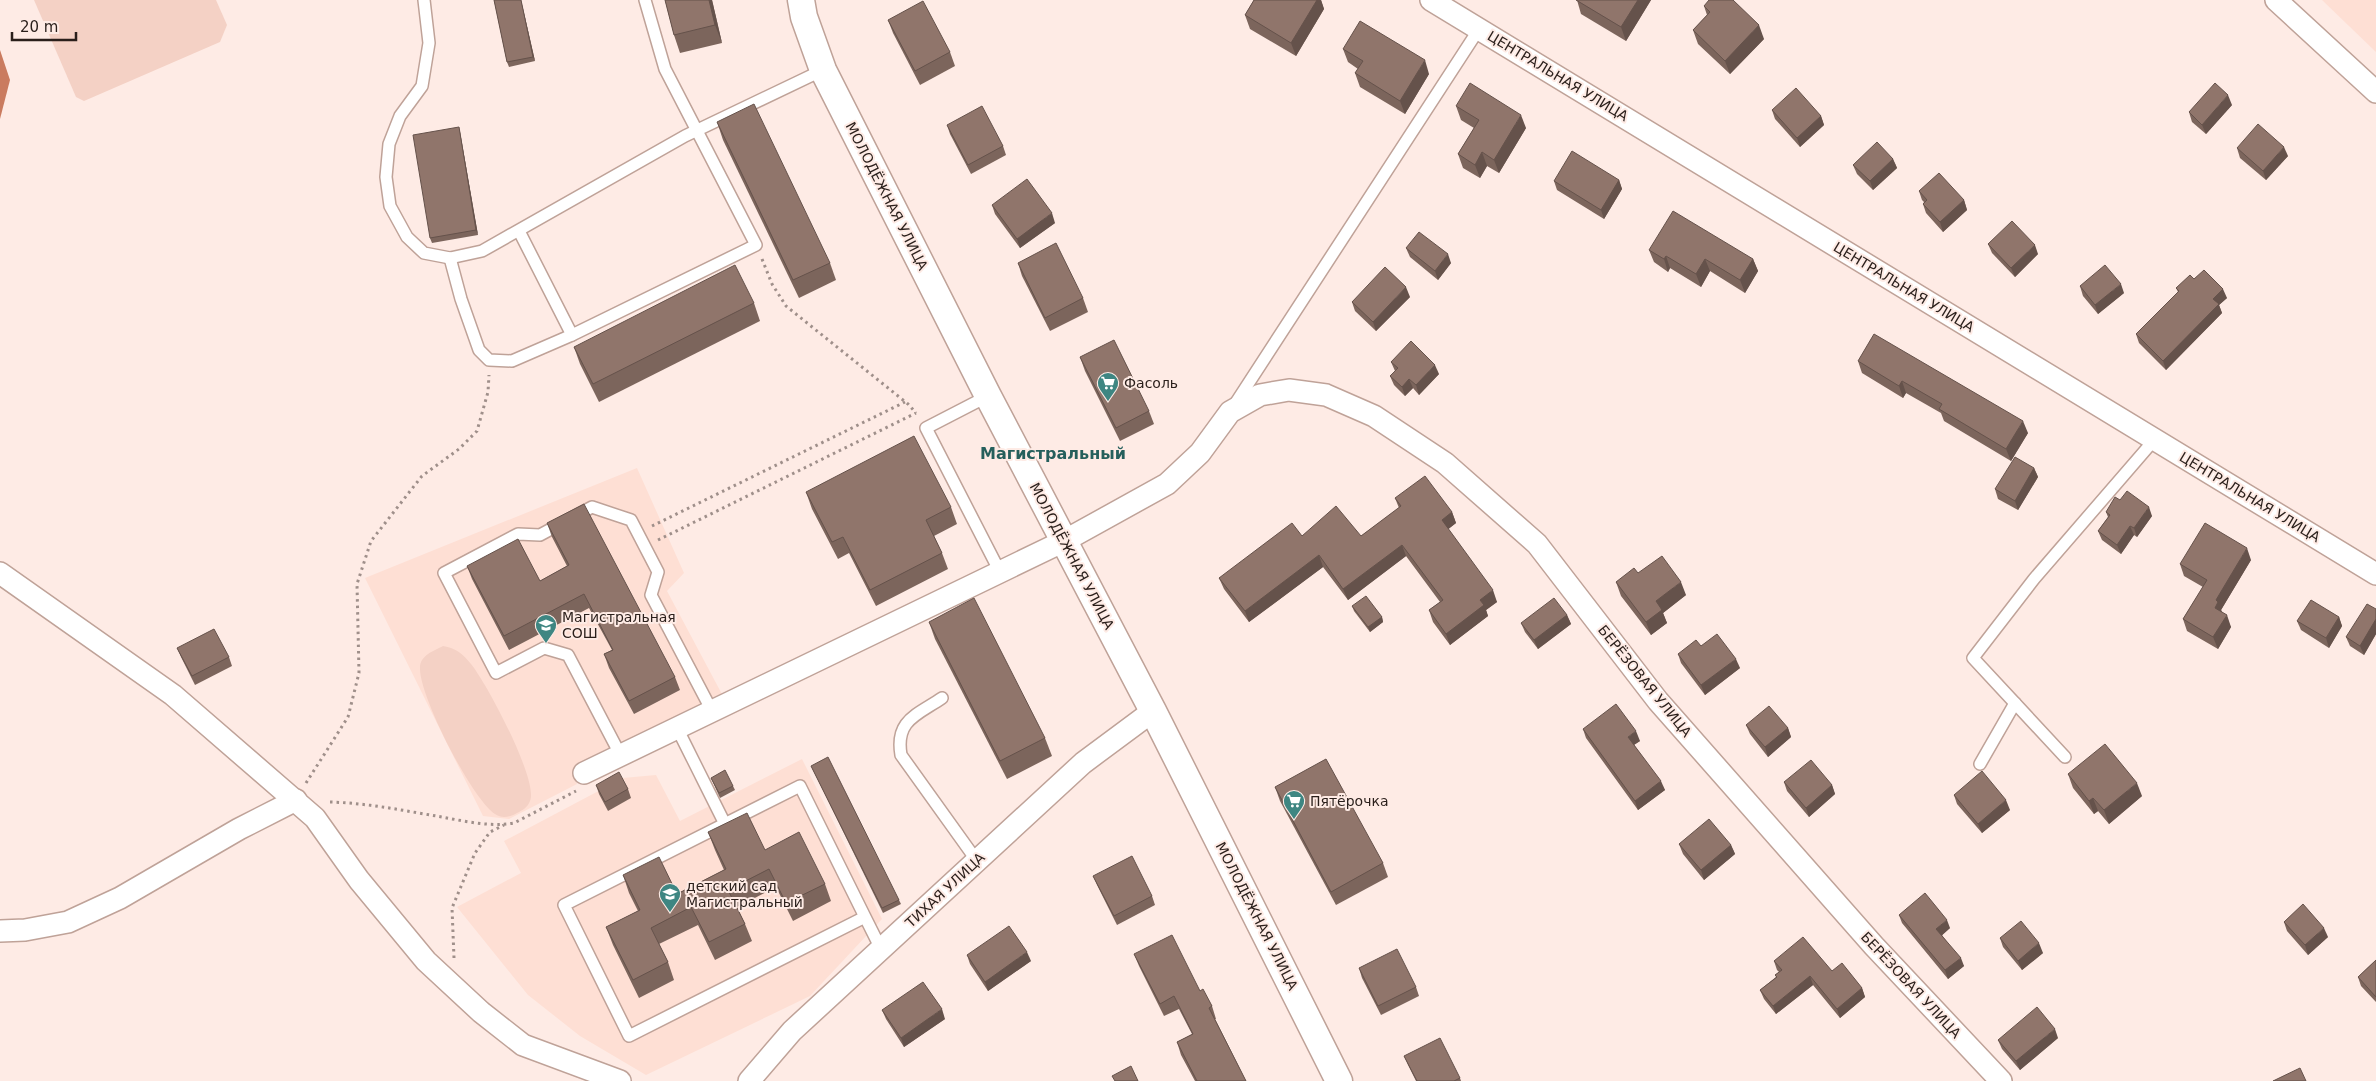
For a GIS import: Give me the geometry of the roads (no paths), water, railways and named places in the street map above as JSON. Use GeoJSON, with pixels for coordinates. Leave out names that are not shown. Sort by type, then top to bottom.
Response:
{"type":"FeatureCollection","features":[{"type":"Feature","properties":{"kind":"street","name":"МОЛОДЁЖНАЯ УЛИЦА"},"geometry":{"type":"LineString","coordinates":[[802,0],[804,17],[823,70],[988,396],[1153,711],[1339,1081]]}},
{"type":"Feature","properties":{"kind":"street","name":"ЦЕНТРАЛЬНАЯ УЛИЦА"},"geometry":{"type":"LineString","coordinates":[[1431,0],[2376,574]]}},
{"type":"Feature","properties":{"kind":"street"},"geometry":{"type":"LineString","coordinates":[[2276,0],[2376,92]]}},
{"type":"Feature","properties":{"kind":"street","name":"БЕРЁЗОВАЯ УЛИЦА"},"geometry":{"type":"LineString","coordinates":[[1230,412],[1260,395],[1289,390],[1326,395],[1374,416],[1445,463],[1537,544],[1658,701],[1874,946],[2000,1081]]}},
{"type":"Feature","properties":{"kind":"street"},"geometry":{"type":"LineString","coordinates":[[581,782],[621,756],[1064,541],[1167,484],[1200,453],[1230,412]]}},
{"type":"Feature","properties":{"kind":"street"},"geometry":{"type":"LineString","coordinates":[[0,573],[173,695],[316,818],[359,880],[426,962],[461,994],[523,1045],[620,1081]]}},
{"type":"Feature","properties":{"kind":"street","name":"ТИХАЯ УЛИЦА"},"geometry":{"type":"LineString","coordinates":[[749,1081],[792,1031],[1083,763],[1153,711]]}},
{"type":"Feature","properties":{"kind":"street"},"geometry":{"type":"LineString","coordinates":[[0,931],[25,930],[68,922],[120,898],[239,828],[296,800]]}},
{"type":"Feature","properties":{"kind":"lane"},"geometry":{"type":"LineString","coordinates":[[424,0],[429,43],[422,86],[400,116],[389,144],[386,177],[390,206],[407,237],[424,252],[450,258],[482,250],[698,130],[823,70]]}},
{"type":"Feature","properties":{"kind":"lane"},"geometry":{"type":"LineString","coordinates":[[450,258],[461,299],[479,350],[489,360],[512,362],[756,245],[665,69],[645,0]]}},
{"type":"Feature","properties":{"kind":"lane"},"geometry":{"type":"LineString","coordinates":[[1230,412],[1479,29]]}},
{"type":"Feature","properties":{"kind":"lane"},"geometry":{"type":"LineString","coordinates":[[519,230],[572,334]]}},
{"type":"Feature","properties":{"kind":"lane"},"geometry":{"type":"LineString","coordinates":[[988,396],[926,428],[1000,572]]}},
{"type":"Feature","properties":{"kind":"lane"},"geometry":{"type":"LineString","coordinates":[[2065,757],[1973,658],[2034,579],[2155,439]]}},
{"type":"Feature","properties":{"kind":"lane"},"geometry":{"type":"LineString","coordinates":[[621,756],[568,655],[544,648],[496,673],[444,573],[518,534],[540,535],[592,507],[631,520],[658,572],[651,595],[712,711]]}},
{"type":"Feature","properties":{"kind":"lane"},"geometry":{"type":"LineString","coordinates":[[942,698],[911,719],[901,729],[899,741],[901,755],[976,861]]}},
{"type":"Feature","properties":{"kind":"lane"},"geometry":{"type":"LineString","coordinates":[[1980,764],[2015,704]]}},
{"type":"Feature","properties":{"kind":"lane"},"geometry":{"type":"LineString","coordinates":[[677,728],[725,824]]}},
{"type":"Feature","properties":{"kind":"lane"},"geometry":{"type":"LineString","coordinates":[[865,917],[629,1036],[564,905],[800,786],[881,949]]}},
{"type":"Feature","properties":{"kind":"place","name":"Фасоль"},"geometry":{"type":"Point","coordinates":[1108,402]}},
{"type":"Feature","properties":{"kind":"place","name":"Магистральная СОШ"},"geometry":{"type":"Point","coordinates":[546,644]}},
{"type":"Feature","properties":{"kind":"place","name":"Пятёрочка"},"geometry":{"type":"Point","coordinates":[1294,820]}},
{"type":"Feature","properties":{"kind":"place","name":"детский сад Магистральный"},"geometry":{"type":"Point","coordinates":[670,913]}},
{"type":"Feature","properties":{"kind":"district","name":"Магистральный"},"geometry":{"type":"Point","coordinates":[1053,453]}}]}
